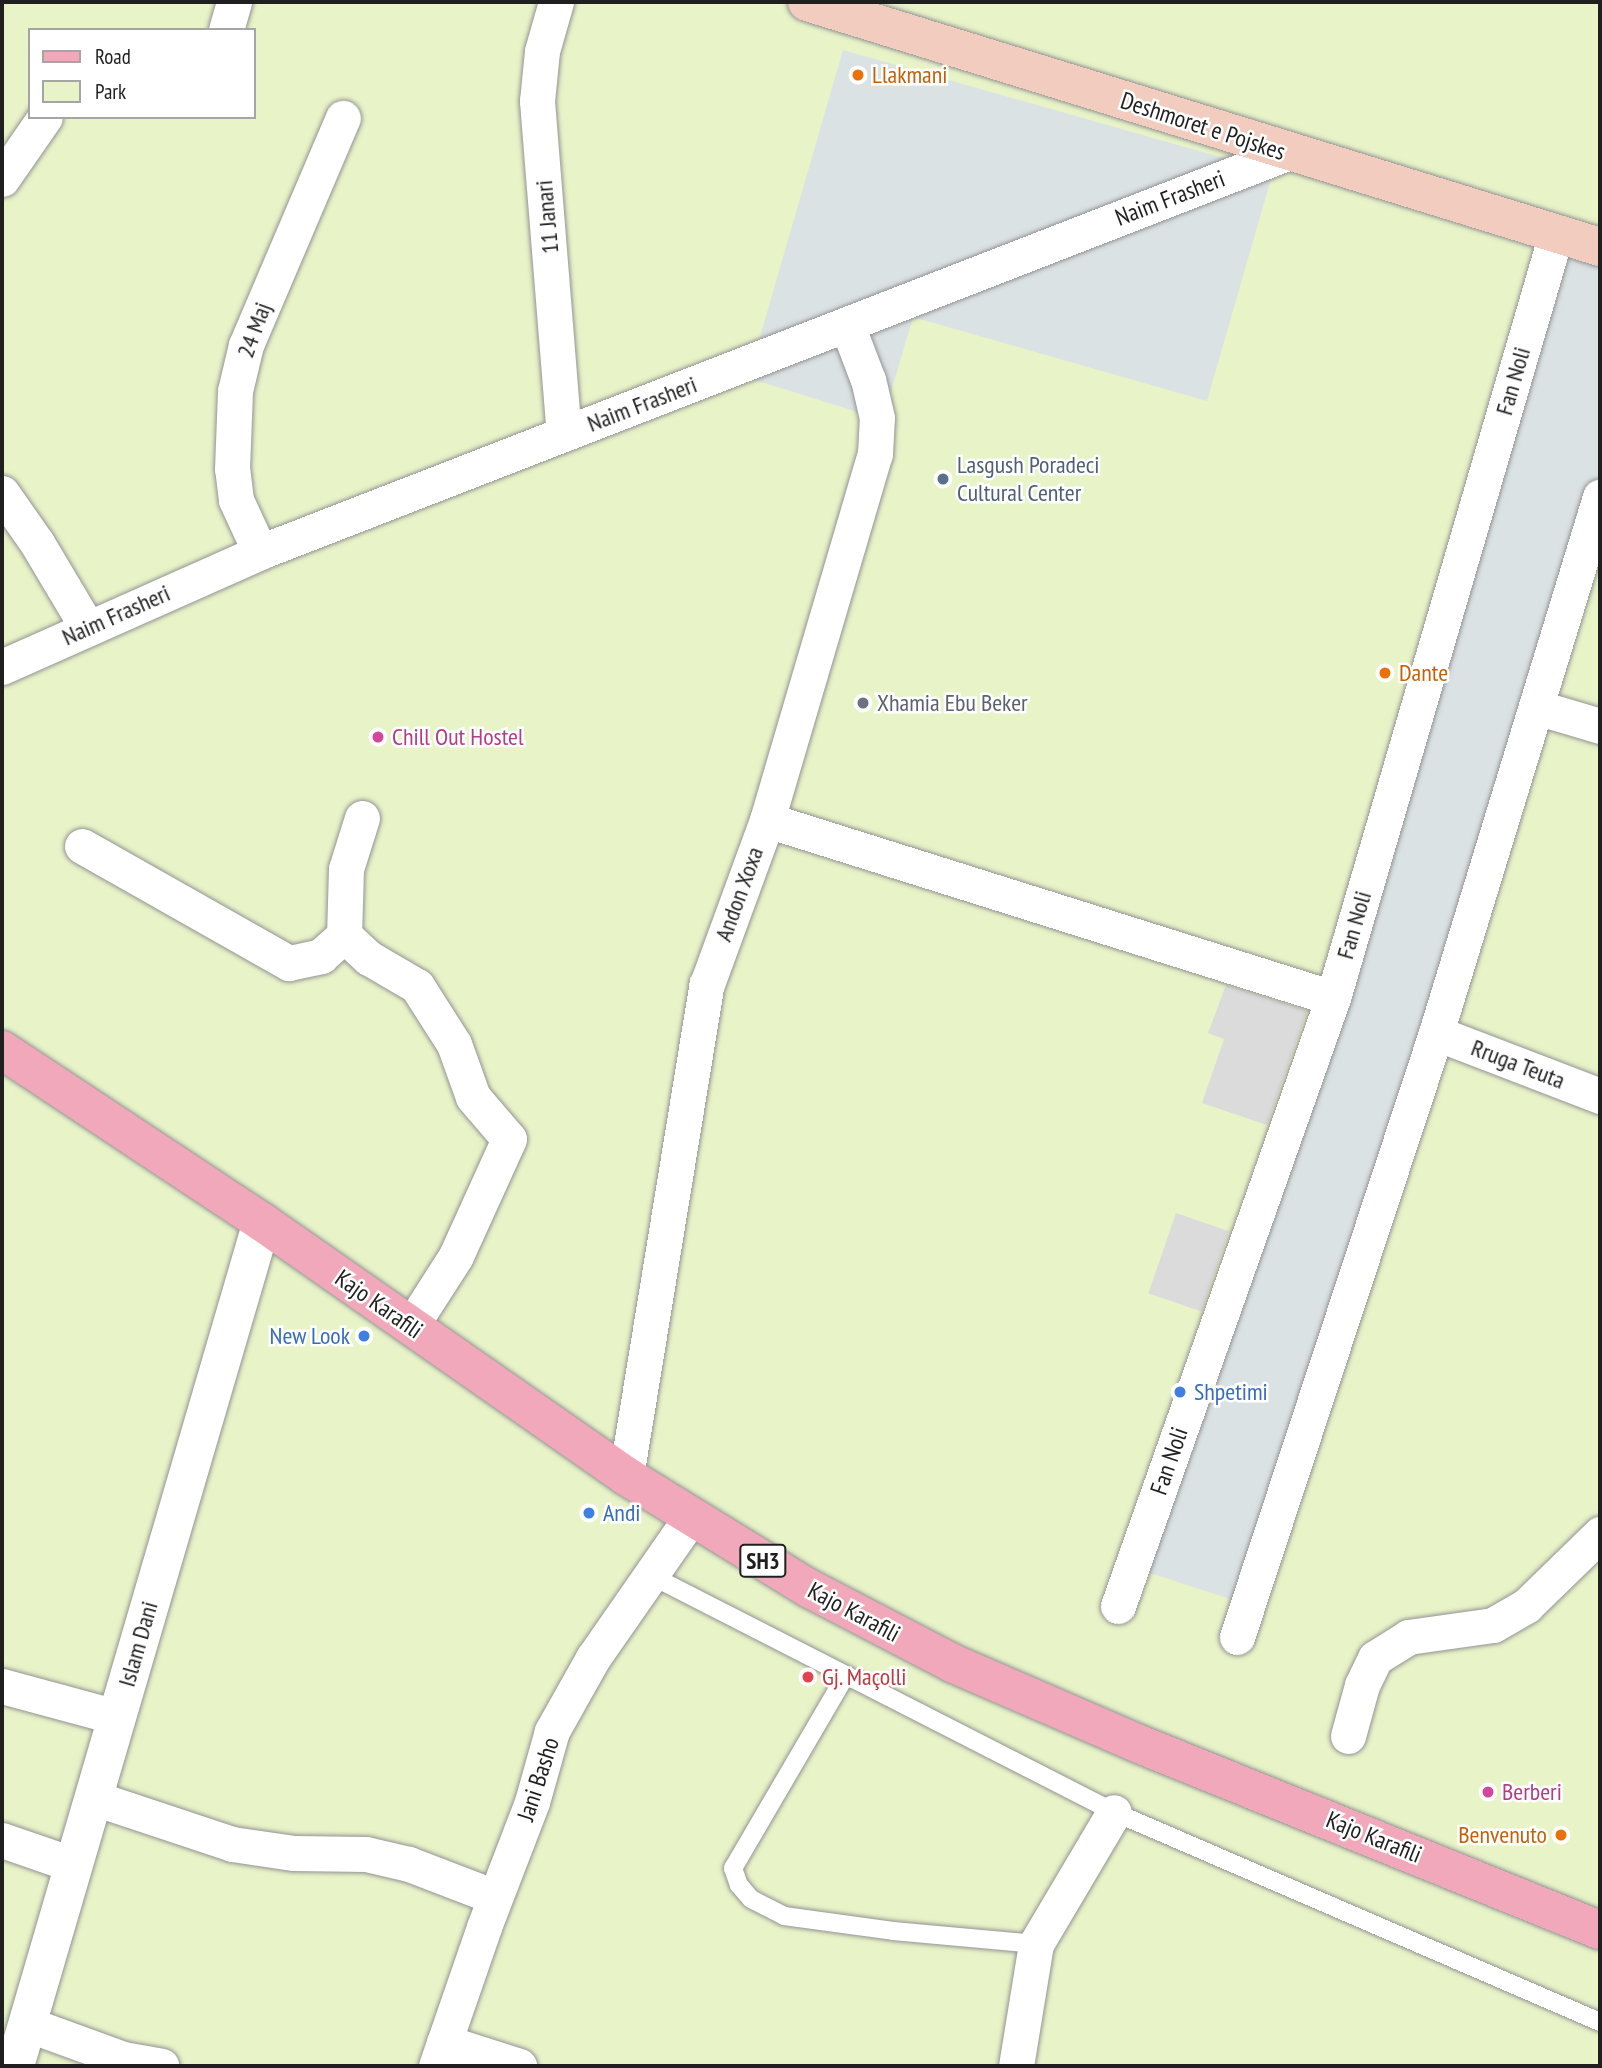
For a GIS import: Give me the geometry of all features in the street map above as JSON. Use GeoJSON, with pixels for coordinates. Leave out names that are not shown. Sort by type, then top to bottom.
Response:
{"type":"FeatureCollection","features":[{"type":"Feature","properties":{"kind":"main road","name":"Deshmoret e Pojskes"},"geometry":{"type":"LineString","coordinates":[[807,2],[1600,247]]}},
{"type":"Feature","properties":{"kind":"main road","name":"Kajo Karafili"},"geometry":{"type":"LineString","coordinates":[[2,1050],[262,1222],[626,1476],[810,1589],[952,1663],[1194,1767],[1328,1817],[1600,1930]]}},
{"type":"Feature","properties":{"kind":"street"},"geometry":{"type":"LineString","coordinates":[[227,28],[234,2]]}},
{"type":"Feature","properties":{"kind":"street","name":"11 Janari"},"geometry":{"type":"LineString","coordinates":[[556,2],[542,51],[537,101],[564,434]]}},
{"type":"Feature","properties":{"kind":"street","name":"24 Maj"},"geometry":{"type":"LineString","coordinates":[[260,552],[236,500],[232,469],[235,391],[246,345],[344,118]]}},
{"type":"Feature","properties":{"kind":"street"},"geometry":{"type":"LineString","coordinates":[[2,179],[44,119]]}},
{"type":"Feature","properties":{"kind":"street","name":"Naim Frasheri"},"geometry":{"type":"LineString","coordinates":[[2,667],[260,552],[1287,152]]}},
{"type":"Feature","properties":{"kind":"street","name":"Fan Noli"},"geometry":{"type":"LineString","coordinates":[[1118,1606],[1333,999],[1556,234]]}},
{"type":"Feature","properties":{"kind":"street","name":"Andon Xoxa"},"geometry":{"type":"LineString","coordinates":[[626,1476],[706,984],[766,820],[875,454],[877,418],[868,380],[847,325]]}},
{"type":"Feature","properties":{"kind":"street"},"geometry":{"type":"LineString","coordinates":[[2,493],[37,543],[87,627]]}},
{"type":"Feature","properties":{"kind":"street"},"geometry":{"type":"LineString","coordinates":[[1237,1637],[1436,1033],[1600,497]]}},
{"type":"Feature","properties":{"kind":"street"},"geometry":{"type":"LineString","coordinates":[[1536,706],[1600,726]]}},
{"type":"Feature","properties":{"kind":"street"},"geometry":{"type":"LineString","coordinates":[[82,846],[289,963],[321,956],[344,935],[346,869],[362,818]]}},
{"type":"Feature","properties":{"kind":"street"},"geometry":{"type":"LineString","coordinates":[[766,820],[1333,999]]}},
{"type":"Feature","properties":{"kind":"street"},"geometry":{"type":"LineString","coordinates":[[344,935],[369,958],[417,986],[454,1044],[473,1097],[509,1139],[456,1256],[411,1326]]}},
{"type":"Feature","properties":{"kind":"street","name":"Rruga Teuta"},"geometry":{"type":"LineString","coordinates":[[1436,1033],[1600,1096]]}},
{"type":"Feature","properties":{"kind":"street","name":"Islam Dani"},"geometry":{"type":"LineString","coordinates":[[15,2066],[262,1222]]}},
{"type":"Feature","properties":{"kind":"street","name":"Jani Basho"},"geometry":{"type":"LineString","coordinates":[[440,2054],[495,1897],[532,1802],[552,1731],[593,1658],[691,1517]]}},
{"type":"Feature","properties":{"kind":"street"},"geometry":{"type":"LineString","coordinates":[[1348,1736],[1362,1685],[1375,1658],[1408,1637],[1493,1625],[1527,1605],[1600,1534]]}},
{"type":"Feature","properties":{"kind":"street"},"geometry":{"type":"LineString","coordinates":[[2,1686],[117,1717]]}},
{"type":"Feature","properties":{"kind":"street"},"geometry":{"type":"LineString","coordinates":[[94,1798],[232,1844],[294,1853],[366,1854],[409,1864],[495,1897]]}},
{"type":"Feature","properties":{"kind":"street"},"geometry":{"type":"LineString","coordinates":[[1016,2066],[1036,1944],[1114,1812]]}},
{"type":"Feature","properties":{"kind":"street"},"geometry":{"type":"LineString","coordinates":[[2,1840],[74,1865]]}},
{"type":"Feature","properties":{"kind":"street"},"geometry":{"type":"LineString","coordinates":[[27,2024],[123,2059],[161,2066]]}},
{"type":"Feature","properties":{"kind":"street"},"geometry":{"type":"LineString","coordinates":[[440,2054],[519,2066]]}},
{"type":"Feature","properties":{"kind":"lane"},"geometry":{"type":"LineString","coordinates":[[650,1575],[1114,1812],[1600,2022]]}},
{"type":"Feature","properties":{"kind":"lane"},"geometry":{"type":"LineString","coordinates":[[846,1675],[733,1868],[739,1885],[751,1899],[784,1916],[893,1931],[1036,1944]]}},
{"type":"Feature","properties":{"kind":"green space"},"geometry":{"type":"Polygon","coordinates":[[[2,2],[1600,2],[1600,2066],[2,2066],[2,2]]]}},
{"type":"Feature","properties":{"kind":"shaded area"},"geometry":{"type":"Polygon","coordinates":[[[843,50],[1273,172],[1207,401],[913,317],[884,416],[877,418],[748,378],[843,50]]]}},
{"type":"Feature","properties":{"kind":"shaded area"},"geometry":{"type":"Polygon","coordinates":[[[1559,249],[1600,262],[1600,479],[1531,705],[1239,1602],[1141,1570],[1559,249]]]}},
{"type":"Feature","properties":{"kind":"shaded area"},"geometry":{"type":"Polygon","coordinates":[[[1226,985],[1307,1011],[1267,1125],[1202,1103],[1224,1039],[1208,1033],[1226,985]]]}},
{"type":"Feature","properties":{"kind":"shaded area"},"geometry":{"type":"Polygon","coordinates":[[[1176,1213],[1229,1231],[1201,1312],[1148,1293],[1176,1213]]]}},
{"type":"Feature","properties":{"kind":"place","name":"Llakmani"},"geometry":{"type":"Point","coordinates":[858,75]}},
{"type":"Feature","properties":{"kind":"place","name":"Lasgush Poradeci Cultural Center"},"geometry":{"type":"Point","coordinates":[943,479]}},
{"type":"Feature","properties":{"kind":"place","name":"Dante"},"geometry":{"type":"Point","coordinates":[1385,673]}},
{"type":"Feature","properties":{"kind":"place","name":"Xhamia Ebu Beker"},"geometry":{"type":"Point","coordinates":[863,703]}},
{"type":"Feature","properties":{"kind":"place","name":"Chill Out Hostel"},"geometry":{"type":"Point","coordinates":[378,737]}},
{"type":"Feature","properties":{"kind":"place","name":"New Look"},"geometry":{"type":"Point","coordinates":[364,1336]}},
{"type":"Feature","properties":{"kind":"place","name":"Shpetimi"},"geometry":{"type":"Point","coordinates":[1180,1392]}},
{"type":"Feature","properties":{"kind":"place","name":"Andi"},"geometry":{"type":"Point","coordinates":[589,1513]}},
{"type":"Feature","properties":{"kind":"place","name":"Gj. Maçolli"},"geometry":{"type":"Point","coordinates":[808,1677]}},
{"type":"Feature","properties":{"kind":"place","name":"Berberi"},"geometry":{"type":"Point","coordinates":[1488,1792]}},
{"type":"Feature","properties":{"kind":"place","name":"Benvenuto"},"geometry":{"type":"Point","coordinates":[1561,1835]}}]}
